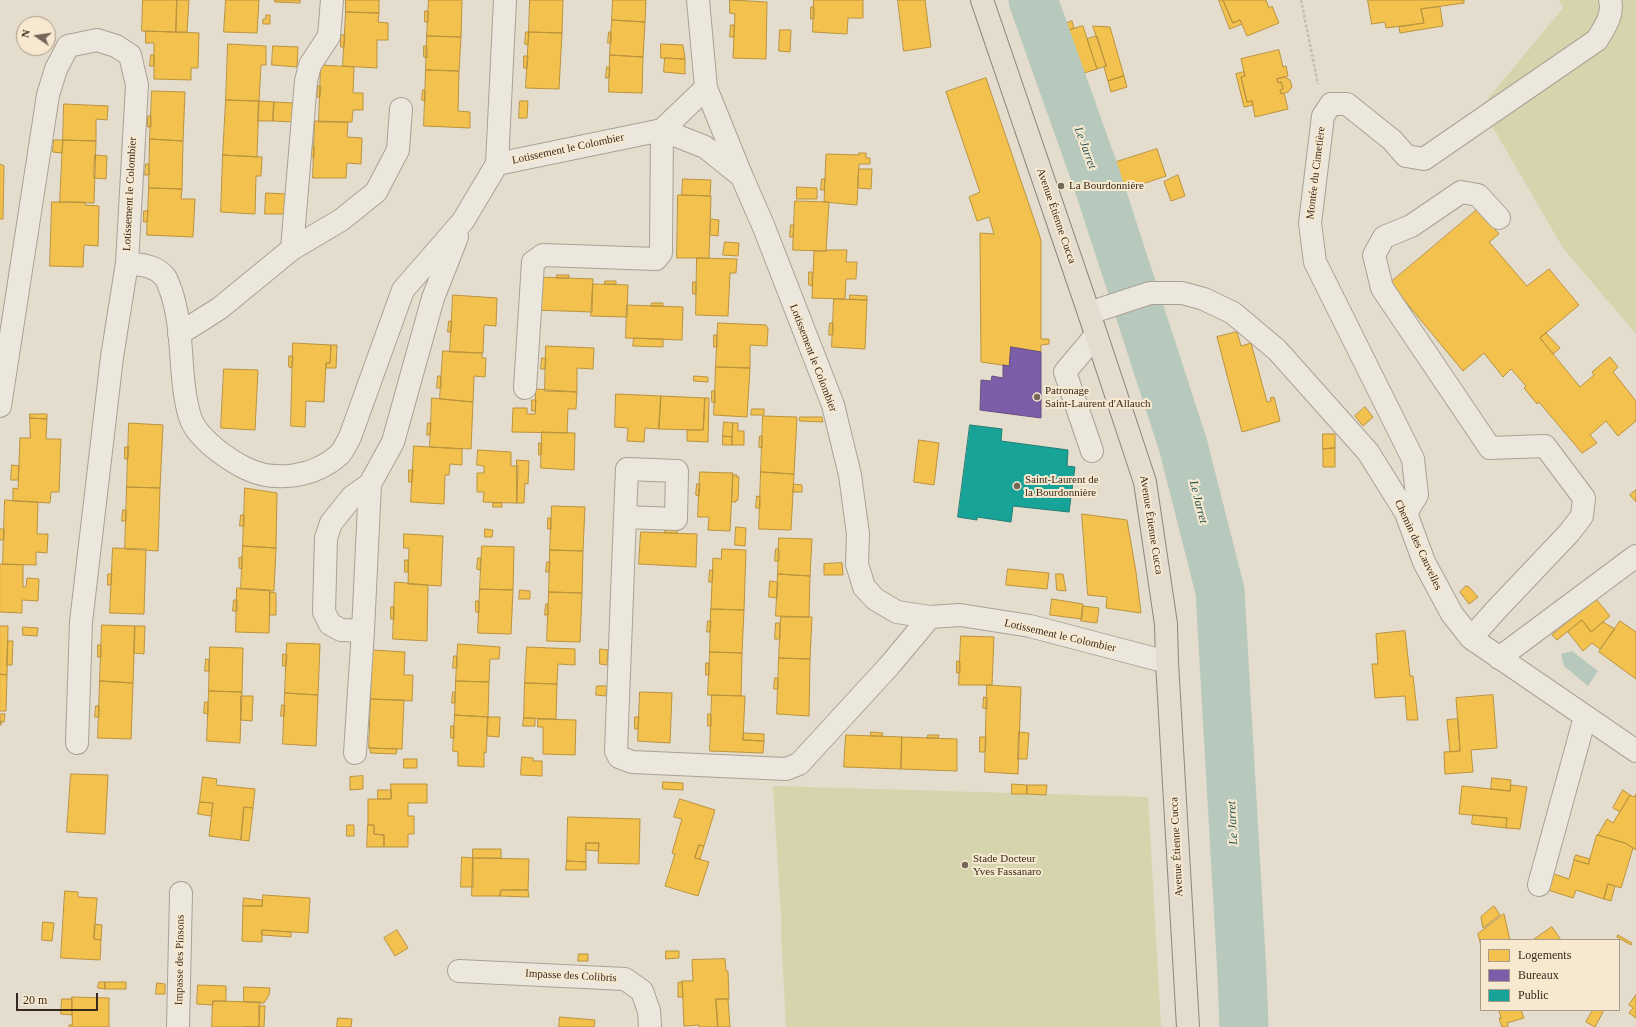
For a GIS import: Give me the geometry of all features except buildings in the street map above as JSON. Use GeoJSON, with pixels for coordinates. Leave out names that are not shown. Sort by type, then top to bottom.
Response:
{"type":"FeatureCollection","features":[{"type":"Feature","properties":{"kind":"main road","name":"Avenue Étienne Cucca"},"geometry":{"type":"LineString","coordinates":[[982,0],[1145,482],[1166,624],[1188,1027]]}},
{"type":"Feature","properties":{"kind":"street"},"geometry":{"type":"LineString","coordinates":[[292,249],[306,80],[310,65],[329,36],[332,0]]}},
{"type":"Feature","properties":{"kind":"street","name":"Lotissement le Colombier"},"geometry":{"type":"LineString","coordinates":[[0,406],[48,95],[56,69],[68,46],[97,40],[116,46],[130,55],[137,85],[127,263],[150,266],[166,278],[176,305],[182,354],[184,387],[190,419],[205,440],[229,460],[246,469],[264,475],[288,477],[307,472],[324,466],[340,454],[350,437],[403,290],[463,221],[496,164],[505,0]]}},
{"type":"Feature","properties":{"kind":"street","name":"Lotissement le Colombier"},"geometry":{"type":"LineString","coordinates":[[698,0],[706,88],[763,225],[833,405],[850,475],[858,534],[857,564],[864,587],[875,599],[897,612],[930,617],[960,615],[1030,626],[1167,662]]}},
{"type":"Feature","properties":{"kind":"street"},"geometry":{"type":"LineString","coordinates":[[1331,104],[1348,104],[1392,140],[1406,156],[1424,159],[1597,40],[1608,22],[1612,5],[1610,0]]}},
{"type":"Feature","properties":{"kind":"street"},"geometry":{"type":"LineString","coordinates":[[525,388],[533,262],[543,255],[656,259],[661,253],[662,130],[706,88]]}},
{"type":"Feature","properties":{"kind":"street","name":"Montée du Cimetière"},"geometry":{"type":"LineString","coordinates":[[1331,104],[1323,116],[1310,223],[1315,262],[1413,459],[1417,496],[1406,513]]}},
{"type":"Feature","properties":{"kind":"street"},"geometry":{"type":"LineString","coordinates":[[179,334],[220,308],[292,249],[340,220],[376,192],[398,150],[401,109]]}},
{"type":"Feature","properties":{"kind":"street","name":"Lotissement le Colombier"},"geometry":{"type":"LineString","coordinates":[[496,164],[662,130],[705,147],[742,177]]}},
{"type":"Feature","properties":{"kind":"street"},"geometry":{"type":"LineString","coordinates":[[1471,638],[1569,533],[1582,516],[1584,498],[1545,446],[1490,448],[1382,288],[1374,255],[1384,237],[1411,226],[1461,192],[1478,195],[1498,218]]}},
{"type":"Feature","properties":{"kind":"street"},"geometry":{"type":"LineString","coordinates":[[363,631],[341,630],[330,624],[324,612],[326,538],[330,523],[352,497],[370,484],[393,442],[433,298],[463,221]]}},
{"type":"Feature","properties":{"kind":"street"},"geometry":{"type":"LineString","coordinates":[[77,743],[81,622],[112,357],[127,263]]}},
{"type":"Feature","properties":{"kind":"street","name":"Chemin des Cauvelles"},"geometry":{"type":"LineString","coordinates":[[1089,313],[1150,293],[1182,293],[1204,299],[1233,313],[1277,350],[1368,452],[1406,513],[1424,562],[1452,614],[1471,638],[1636,751]]}},
{"type":"Feature","properties":{"kind":"street"},"geometry":{"type":"LineString","coordinates":[[1092,451],[1065,372],[1096,334]]}},
{"type":"Feature","properties":{"kind":"street"},"geometry":{"type":"LineString","coordinates":[[355,753],[370,484]]}},
{"type":"Feature","properties":{"kind":"street"},"geometry":{"type":"LineString","coordinates":[[625,517],[616,751],[619,757],[632,762],[786,769],[799,764],[879,677],[930,617]]}},
{"type":"Feature","properties":{"kind":"street"},"geometry":{"type":"LineString","coordinates":[[1499,658],[1636,556]]}},
{"type":"Feature","properties":{"kind":"street"},"geometry":{"type":"LineString","coordinates":[[1539,885],[1585,717]]}},
{"type":"Feature","properties":{"kind":"street","name":"Impasse des Pinsons"},"geometry":{"type":"LineString","coordinates":[[178,1027],[181,893]]}},
{"type":"Feature","properties":{"kind":"street","name":"Impasse des Colibris"},"geometry":{"type":"LineString","coordinates":[[459,971],[625,979],[642,991],[649,1011],[650,1027]]}},
{"type":"Feature","properties":{"kind":"path"},"geometry":{"type":"LineString","coordinates":[[1301,0],[1319,89],[1331,104]]}},
{"type":"Feature","properties":{"kind":"shaded area"},"geometry":{"type":"Polygon","coordinates":[[[1559,0],[1636,0],[1636,334],[1563,248],[1481,107],[1563,8],[1559,0]]]}},
{"type":"Feature","properties":{"kind":"shaded area"},"geometry":{"type":"Polygon","coordinates":[[[1572,651],[1598,671],[1588,686],[1564,666],[1561,654],[1572,651]]]}},
{"type":"Feature","properties":{"kind":"shaded area","name":"Stade Docteur Yves Fassanaro"},"geometry":{"type":"Polygon","coordinates":[[[773,786],[1148,797],[1161,1027],[786,1027],[773,786]]]}},
{"type":"Feature","properties":{"kind":"waterway","name":"Le Jarret"},"geometry":{"type":"LineString","coordinates":[[1033,0],[1096,177],[1183,445],[1220,591],[1244,1027]]}},
{"type":"Feature","properties":{"kind":"place","name":"La Bourdonnière"},"geometry":{"type":"Point","coordinates":[1061,186]}},
{"type":"Feature","properties":{"kind":"place","name":"Patronage Saint-Laurent d'Allauch"},"geometry":{"type":"Point","coordinates":[1037,397]}},
{"type":"Feature","properties":{"kind":"place","name":"Saint-Laurent de la Bourdonnière"},"geometry":{"type":"Point","coordinates":[1017,486]}},
{"type":"Feature","properties":{"kind":"place","name":"Stade Docteur Yves Fassanaro"},"geometry":{"type":"Point","coordinates":[965,865]}}]}
